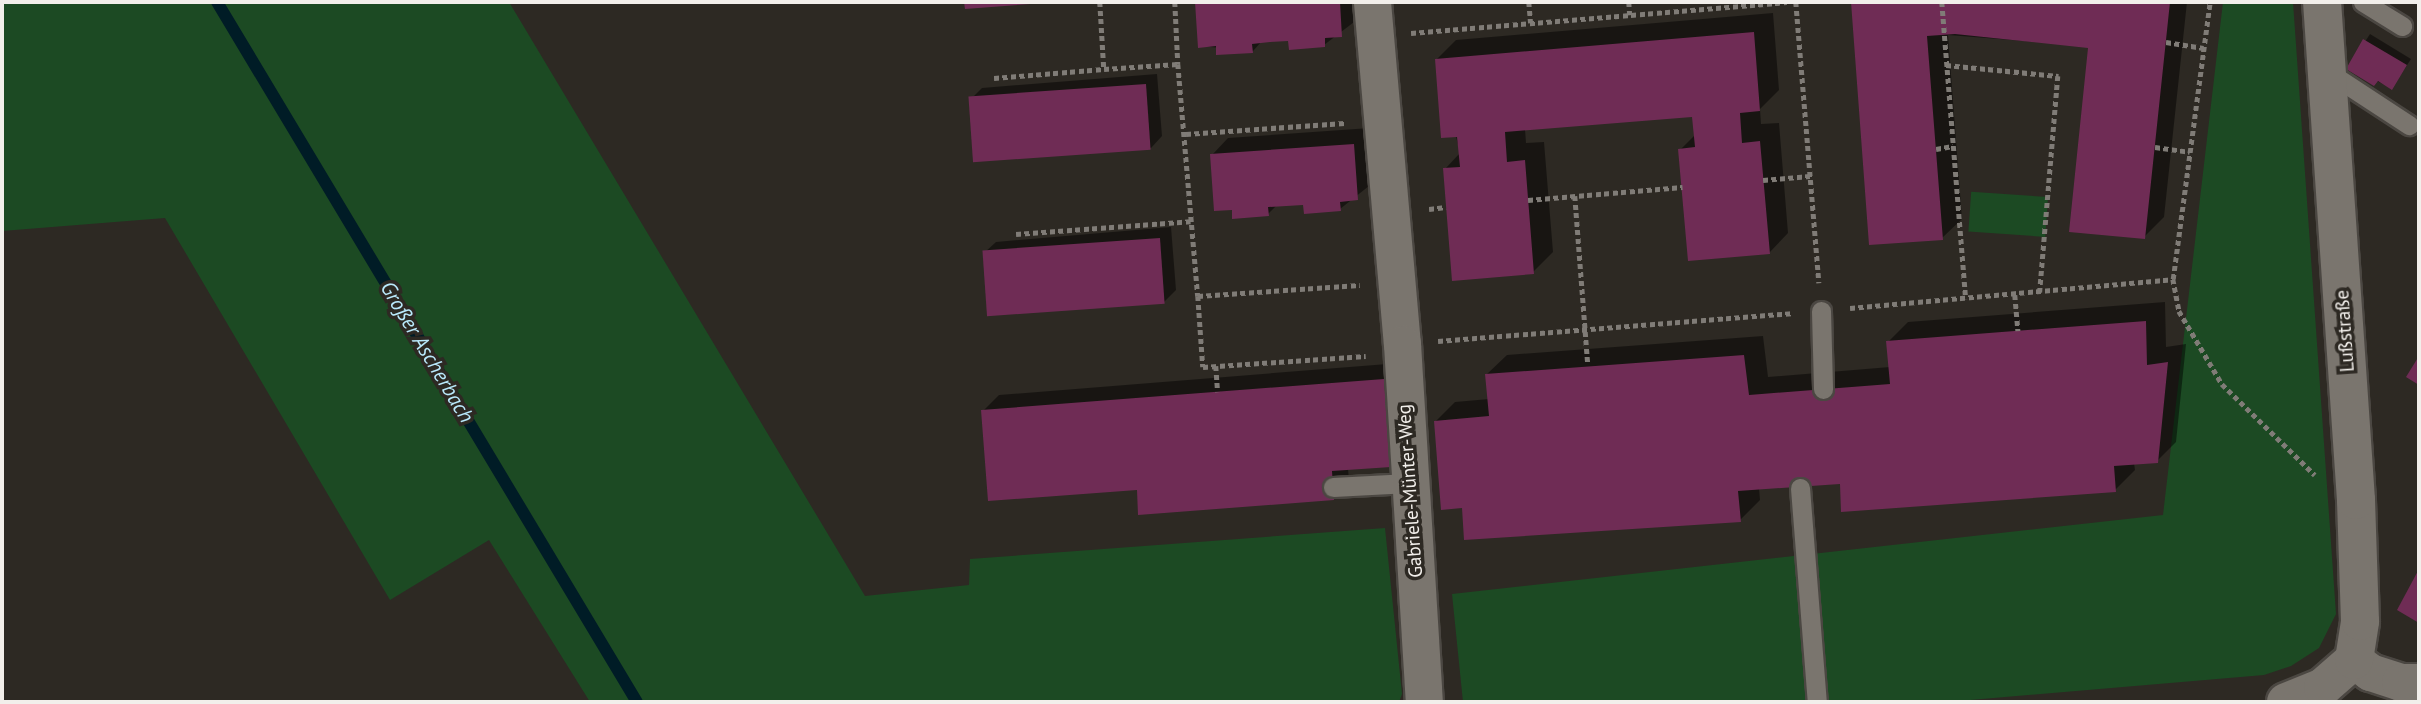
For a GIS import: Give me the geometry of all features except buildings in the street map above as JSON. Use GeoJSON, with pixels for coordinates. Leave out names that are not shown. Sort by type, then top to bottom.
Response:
{"type":"FeatureCollection","features":[{"type":"Feature","properties":{"kind":"street","name":"Lußstraße"},"geometry":{"type":"LineString","coordinates":[[2322,2],[2356,500],[2360,621],[2354,660]]}},
{"type":"Feature","properties":{"kind":"street","name":"Gabriele-Münter-Weg"},"geometry":{"type":"LineString","coordinates":[[1373,19],[1402,344],[1424,702]]}},
{"type":"Feature","properties":{"kind":"street"},"geometry":{"type":"LineString","coordinates":[[2286,702],[2323,687],[2354,660],[2370,672],[2400,682],[2419,682]]}},
{"type":"Feature","properties":{"kind":"lane"},"geometry":{"type":"LineString","coordinates":[[2363,2],[2402,26]]}},
{"type":"Feature","properties":{"kind":"lane"},"geometry":{"type":"LineString","coordinates":[[2328,72],[2409,125]]}},
{"type":"Feature","properties":{"kind":"lane"},"geometry":{"type":"LineString","coordinates":[[1821,311],[1823,389]]}},
{"type":"Feature","properties":{"kind":"lane"},"geometry":{"type":"LineString","coordinates":[[1333,487],[1409,483]]}},
{"type":"Feature","properties":{"kind":"lane"},"geometry":{"type":"LineString","coordinates":[[1800,488],[1817,702]]}},
{"type":"Feature","properties":{"kind":"path"},"geometry":{"type":"LineString","coordinates":[[1100,2],[1104,69]]}},
{"type":"Feature","properties":{"kind":"path"},"geometry":{"type":"LineString","coordinates":[[1174,2],[1203,367],[1389,355],[1402,344],[2015,295],[2173,279]]}},
{"type":"Feature","properties":{"kind":"path"},"geometry":{"type":"LineString","coordinates":[[1529,2],[1531,23]]}},
{"type":"Feature","properties":{"kind":"path"},"geometry":{"type":"LineString","coordinates":[[1629,2],[1630,15]]}},
{"type":"Feature","properties":{"kind":"path"},"geometry":{"type":"LineString","coordinates":[[1373,19],[1531,23],[1787,2]]}},
{"type":"Feature","properties":{"kind":"path"},"geometry":{"type":"LineString","coordinates":[[1796,2],[1821,311]]}},
{"type":"Feature","properties":{"kind":"path"},"geometry":{"type":"LineString","coordinates":[[1942,2],[1966,299]]}},
{"type":"Feature","properties":{"kind":"path"},"geometry":{"type":"LineString","coordinates":[[2210,2],[2173,279],[2179,311],[2222,384],[2327,489],[2356,500]]}},
{"type":"Feature","properties":{"kind":"path"},"geometry":{"type":"LineString","coordinates":[[2166,42],[2204,48]]}},
{"type":"Feature","properties":{"kind":"path"},"geometry":{"type":"LineString","coordinates":[[994,78],[1178,64]]}},
{"type":"Feature","properties":{"kind":"path"},"geometry":{"type":"LineString","coordinates":[[1946,65],[2058,76],[2040,292]]}},
{"type":"Feature","properties":{"kind":"path"},"geometry":{"type":"LineString","coordinates":[[1185,134],[1381,120]]}},
{"type":"Feature","properties":{"kind":"path"},"geometry":{"type":"LineString","coordinates":[[1936,149],[1953,146]]}},
{"type":"Feature","properties":{"kind":"path"},"geometry":{"type":"LineString","coordinates":[[2155,147],[2190,152]]}},
{"type":"Feature","properties":{"kind":"path"},"geometry":{"type":"LineString","coordinates":[[1763,180],[1810,176]]}},
{"type":"Feature","properties":{"kind":"path"},"geometry":{"type":"LineString","coordinates":[[1528,200],[1682,187]]}},
{"type":"Feature","properties":{"kind":"path"},"geometry":{"type":"LineString","coordinates":[[1575,196],[1588,366]]}},
{"type":"Feature","properties":{"kind":"path"},"geometry":{"type":"LineString","coordinates":[[1016,234],[1191,221]]}},
{"type":"Feature","properties":{"kind":"path"},"geometry":{"type":"LineString","coordinates":[[1198,296],[1396,280]]}},
{"type":"Feature","properties":{"kind":"path"},"geometry":{"type":"LineString","coordinates":[[2015,295],[2018,331]]}},
{"type":"Feature","properties":{"kind":"path"},"geometry":{"type":"LineString","coordinates":[[1216,366],[1217,392]]}},
{"type":"Feature","properties":{"kind":"green space"},"geometry":{"type":"Polygon","coordinates":[[[2,2],[509,2],[865,596],[969,585],[970,559],[1385,528],[1402,694],[1399,702],[590,702],[489,540],[390,600],[165,218],[2,231],[2,2]]]}},
{"type":"Feature","properties":{"kind":"green space"},"geometry":{"type":"Polygon","coordinates":[[[2223,2],[2293,2],[2336,614],[2319,648],[2291,666],[2264,675],[1947,702],[1463,702],[1452,594],[2163,515],[2223,2]]]}},
{"type":"Feature","properties":{"kind":"green space"},"geometry":{"type":"Polygon","coordinates":[[[1971,192],[2048,197],[2045,237],[1968,232],[1971,192]]]}},
{"type":"Feature","properties":{"kind":"waterway","name":"Großer Ascherbach"},"geometry":{"type":"LineString","coordinates":[[217,2],[637,702]]}}]}
